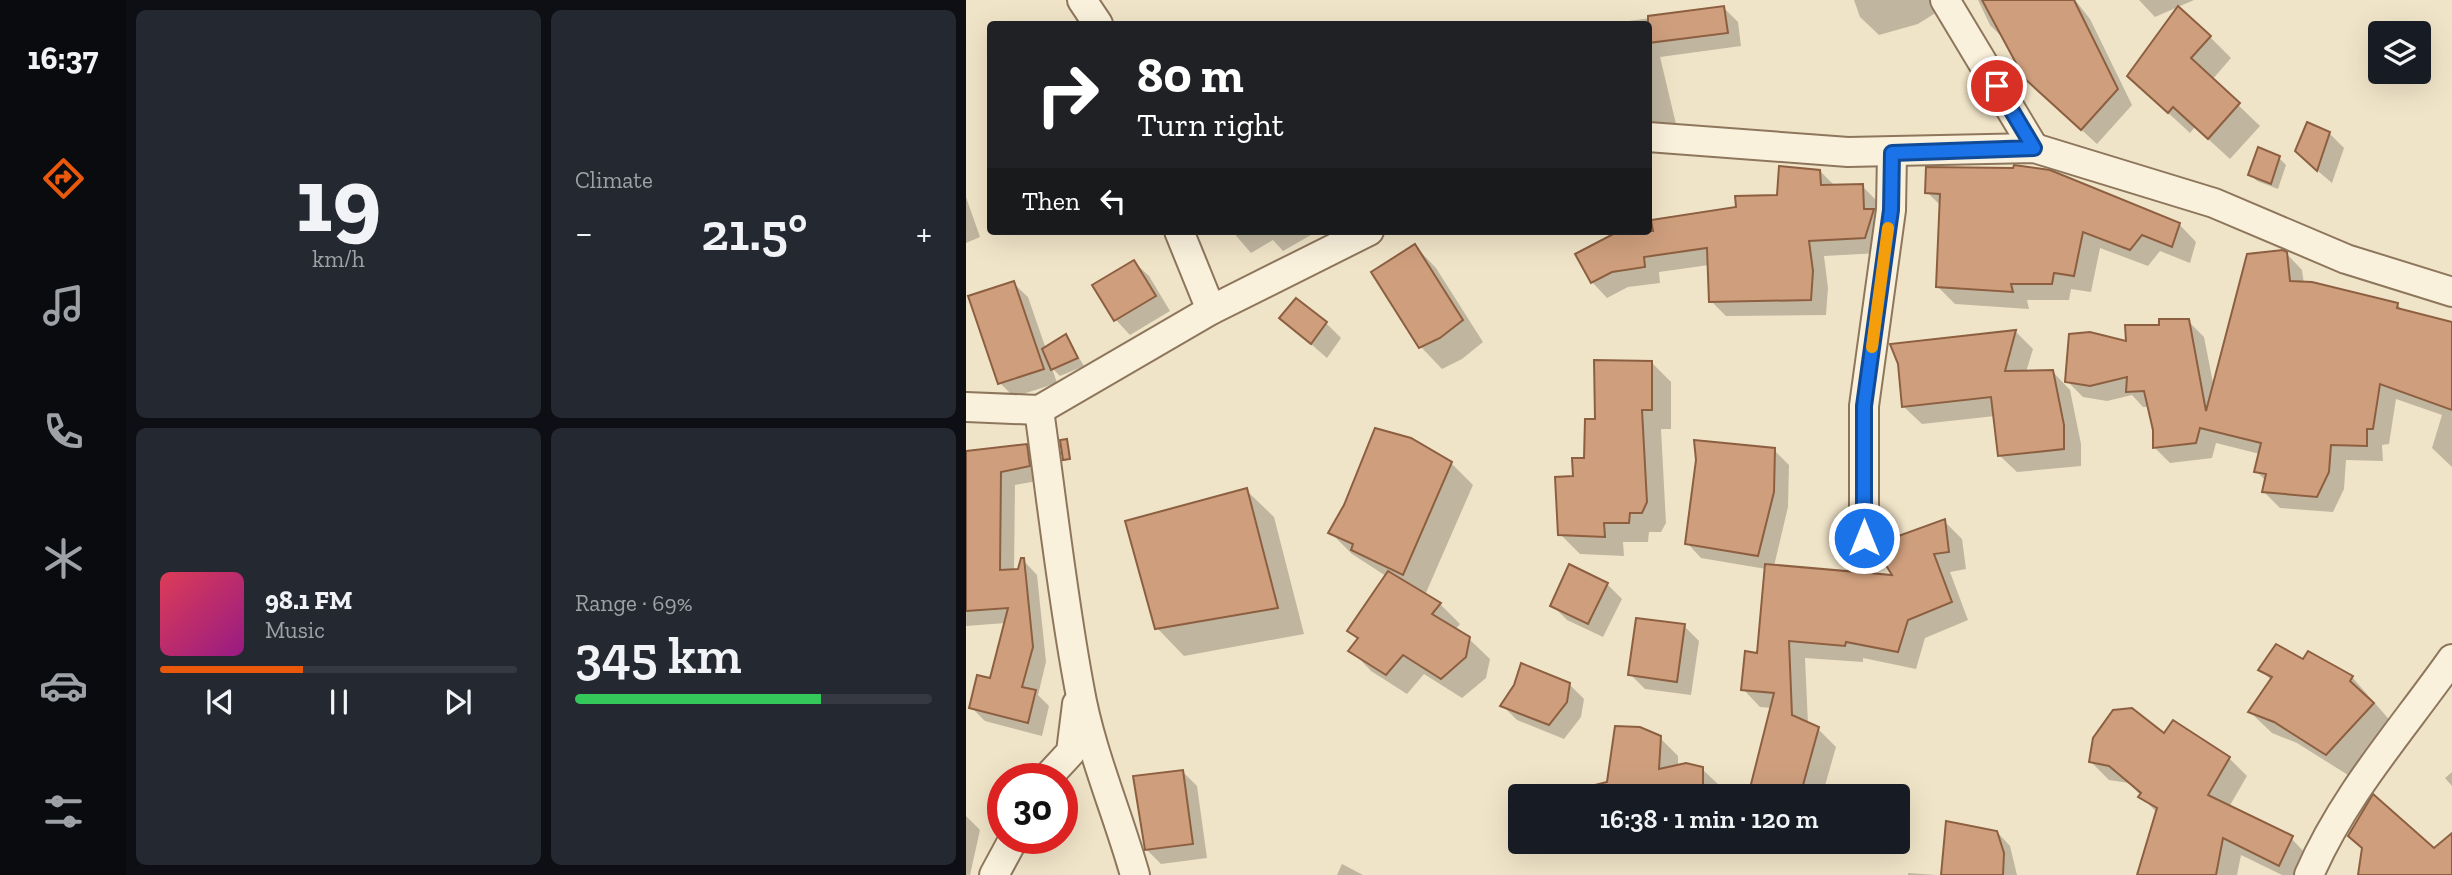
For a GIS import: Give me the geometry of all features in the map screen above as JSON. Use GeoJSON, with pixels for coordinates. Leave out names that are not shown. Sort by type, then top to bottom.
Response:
{"type":"FeatureCollection","features":[{"type":"Feature","properties":{"kind":"street"},"geometry":{"type":"LineString","coordinates":[[1082,0],[1096,21]]}},
{"type":"Feature","properties":{"kind":"street"},"geometry":{"type":"LineString","coordinates":[[1945,0],[2034,148]]}},
{"type":"Feature","properties":{"kind":"street"},"geometry":{"type":"LineString","coordinates":[[1652,137],[1892,153],[2034,148],[2214,203],[2346,259],[2452,292]]}},
{"type":"Feature","properties":{"kind":"street"},"geometry":{"type":"LineString","coordinates":[[1864,538],[1864,406],[1891,210],[1892,153]]}},
{"type":"Feature","properties":{"kind":"street"},"geometry":{"type":"LineString","coordinates":[[1181,235],[1211,310]]}},
{"type":"Feature","properties":{"kind":"street"},"geometry":{"type":"LineString","coordinates":[[966,407],[1039,410],[1211,310],[1361,235]]}},
{"type":"Feature","properties":{"kind":"street"},"geometry":{"type":"LineString","coordinates":[[1039,410],[1079,687],[1102,778],[1124,833],[1135,875]]}},
{"type":"Feature","properties":{"kind":"street"},"geometry":{"type":"LineString","coordinates":[[2309,875],[2328,832],[2359,783],[2452,659]]}},
{"type":"Feature","properties":{"kind":"street"},"geometry":{"type":"LineString","coordinates":[[1061,763],[1071,752],[1079,687]]}},
{"type":"Feature","properties":{"kind":"street"},"geometry":{"type":"LineString","coordinates":[[994,875],[1005,854]]}},
{"type":"Feature","properties":{"kind":"building"},"geometry":{"type":"Polygon","coordinates":[[[1982,0],[2074,0],[2118,89],[2081,130],[2024,78],[1982,0]]]}},
{"type":"Feature","properties":{"kind":"building"},"geometry":{"type":"Polygon","coordinates":[[[1724,6],[1728,33],[1652,42],[1652,21],[1648,21],[1648,16],[1724,6]]]}},
{"type":"Feature","properties":{"kind":"building"},"geometry":{"type":"Polygon","coordinates":[[[2178,6],[2211,36],[2191,58],[2240,103],[2208,139],[2173,107],[2168,113],[2127,76],[2178,6]]]}},
{"type":"Feature","properties":{"kind":"building"},"geometry":{"type":"Polygon","coordinates":[[[2307,122],[2330,132],[2317,171],[2295,151],[2307,122]]]}},
{"type":"Feature","properties":{"kind":"building"},"geometry":{"type":"Polygon","coordinates":[[[2258,147],[2280,156],[2271,184],[2248,175],[2258,147]]]}},
{"type":"Feature","properties":{"kind":"building"},"geometry":{"type":"Polygon","coordinates":[[[2014,165],[2050,170],[2180,223],[2172,247],[2142,235],[2130,250],[2083,232],[2074,276],[2054,273],[2052,284],[2011,284],[2013,292],[1936,287],[1940,194],[1925,193],[1926,167],[2013,168],[2014,165]]]}},
{"type":"Feature","properties":{"kind":"building"},"geometry":{"type":"Polygon","coordinates":[[[1779,166],[1820,170],[1821,185],[1863,184],[1864,209],[1874,209],[1865,238],[1809,241],[1813,271],[1811,300],[1709,302],[1707,248],[1644,257],[1645,267],[1612,272],[1591,283],[1575,254],[1611,235],[1652,235],[1652,220],[1736,207],[1735,196],[1777,195],[1779,166]]]}},
{"type":"Feature","properties":{"kind":"building"},"geometry":{"type":"Polygon","coordinates":[[[1415,244],[1463,320],[1440,338],[1419,348],[1371,272],[1415,244]]]}},
{"type":"Feature","properties":{"kind":"building"},"geometry":{"type":"Polygon","coordinates":[[[2283,250],[2287,252],[2290,281],[2312,282],[2398,303],[2397,308],[2452,322],[2452,410],[2380,384],[2373,429],[2367,429],[2367,446],[2331,445],[2329,472],[2317,497],[2262,492],[2266,474],[2254,472],[2261,443],[2200,428],[2196,443],[2153,448],[2153,430],[2144,391],[2126,392],[2127,377],[2090,386],[2065,382],[2069,334],[2090,332],[2126,341],[2125,325],[2159,325],[2159,319],[2189,319],[2206,411],[2247,254],[2283,250]]]}},
{"type":"Feature","properties":{"kind":"building"},"geometry":{"type":"Polygon","coordinates":[[[1134,260],[1156,296],[1114,321],[1092,285],[1134,260]]]}},
{"type":"Feature","properties":{"kind":"building"},"geometry":{"type":"Polygon","coordinates":[[[1014,281],[1044,369],[998,384],[968,296],[1014,281]]]}},
{"type":"Feature","properties":{"kind":"building"},"geometry":{"type":"Polygon","coordinates":[[[1296,298],[1327,322],[1311,344],[1279,318],[1296,298]]]}},
{"type":"Feature","properties":{"kind":"building"},"geometry":{"type":"Polygon","coordinates":[[[2016,330],[2005,371],[2053,370],[2064,425],[2064,449],[1998,456],[1991,397],[1902,407],[1898,364],[1890,344],[2016,330]]]}},
{"type":"Feature","properties":{"kind":"building"},"geometry":{"type":"Polygon","coordinates":[[[1066,334],[1078,358],[1051,370],[1042,349],[1066,334]]]}},
{"type":"Feature","properties":{"kind":"building"},"geometry":{"type":"Polygon","coordinates":[[[1594,360],[1652,361],[1652,410],[1642,410],[1647,502],[1642,513],[1630,513],[1629,523],[1604,523],[1605,537],[1558,535],[1555,477],[1573,476],[1572,458],[1584,458],[1585,419],[1595,419],[1594,360]]]}},
{"type":"Feature","properties":{"kind":"building"},"geometry":{"type":"Polygon","coordinates":[[[1375,428],[1411,438],[1452,462],[1403,575],[1351,550],[1353,544],[1328,533],[1344,505],[1375,428]]]}},
{"type":"Feature","properties":{"kind":"building"},"geometry":{"type":"Polygon","coordinates":[[[1067,439],[1070,459],[1063,460],[1060,440],[1067,439]]]}},
{"type":"Feature","properties":{"kind":"building"},"geometry":{"type":"Polygon","coordinates":[[[1694,440],[1775,448],[1774,492],[1758,556],[1685,544],[1696,460],[1694,440]]]}},
{"type":"Feature","properties":{"kind":"building"},"geometry":{"type":"Polygon","coordinates":[[[1027,444],[1030,466],[1001,472],[1000,570],[1018,569],[1021,558],[1024,558],[1033,647],[1022,687],[1036,690],[1028,723],[969,708],[977,675],[990,678],[1008,608],[966,611],[966,451],[1027,444]]]}},
{"type":"Feature","properties":{"kind":"building"},"geometry":{"type":"Polygon","coordinates":[[[1247,488],[1278,608],[1155,629],[1125,521],[1247,488]]]}},
{"type":"Feature","properties":{"kind":"building"},"geometry":{"type":"Polygon","coordinates":[[[1945,519],[1949,552],[1934,554],[1952,602],[1908,620],[1898,652],[1846,642],[1845,646],[1789,641],[1792,715],[1819,727],[1803,784],[1751,784],[1774,693],[1741,690],[1745,651],[1757,653],[1765,564],[1892,575],[1876,549],[1879,543],[1945,519]]]}},
{"type":"Feature","properties":{"kind":"building"},"geometry":{"type":"Polygon","coordinates":[[[1569,564],[1608,583],[1588,624],[1550,606],[1569,564]]]}},
{"type":"Feature","properties":{"kind":"building"},"geometry":{"type":"Polygon","coordinates":[[[1388,571],[1441,603],[1432,614],[1470,637],[1466,657],[1441,679],[1403,655],[1386,675],[1348,651],[1358,638],[1347,631],[1388,571]]]}},
{"type":"Feature","properties":{"kind":"building"},"geometry":{"type":"Polygon","coordinates":[[[1636,618],[1685,624],[1677,682],[1628,675],[1636,618]]]}},
{"type":"Feature","properties":{"kind":"building"},"geometry":{"type":"Polygon","coordinates":[[[2276,644],[2303,659],[2308,651],[2353,676],[2350,681],[2374,703],[2326,755],[2274,722],[2248,712],[2272,677],[2258,670],[2276,644]]]}},
{"type":"Feature","properties":{"kind":"building"},"geometry":{"type":"Polygon","coordinates":[[[1521,663],[1570,683],[1567,702],[1549,725],[1500,706],[1514,685],[1521,663]]]}},
{"type":"Feature","properties":{"kind":"building"},"geometry":{"type":"Polygon","coordinates":[[[2132,708],[2164,733],[2173,720],[2230,757],[2208,795],[2293,836],[2279,866],[2223,838],[2216,875],[2137,875],[2157,808],[2138,797],[2141,793],[2109,766],[2089,762],[2093,738],[2113,710],[2132,708]]]}},
{"type":"Feature","properties":{"kind":"building"},"geometry":{"type":"Polygon","coordinates":[[[1615,726],[1640,727],[1661,736],[1659,769],[1686,763],[1703,767],[1703,784],[1599,784],[1607,782],[1615,726]]]}},
{"type":"Feature","properties":{"kind":"building"},"geometry":{"type":"Polygon","coordinates":[[[1183,770],[1193,844],[1145,850],[1133,776],[1183,770]]]}},
{"type":"Feature","properties":{"kind":"building"},"geometry":{"type":"Polygon","coordinates":[[[2373,794],[2434,848],[2452,833],[2452,875],[2358,875],[2362,848],[2348,836],[2373,794]]]}},
{"type":"Feature","properties":{"kind":"building"},"geometry":{"type":"Polygon","coordinates":[[[1946,821],[1997,831],[2004,853],[2003,875],[1941,875],[1946,821]]]}},
{"type":"Feature","properties":{"kind":"slow traffic"},"geometry":{"type":"LineString","coordinates":[[1872,347],[1888,228]]}},
{"type":"Feature","properties":{"kind":"route"},"geometry":{"type":"LineString","coordinates":[[1864,538],[1864,406],[1891,210],[1892,153],[2034,148],[1997,86]]}}]}
